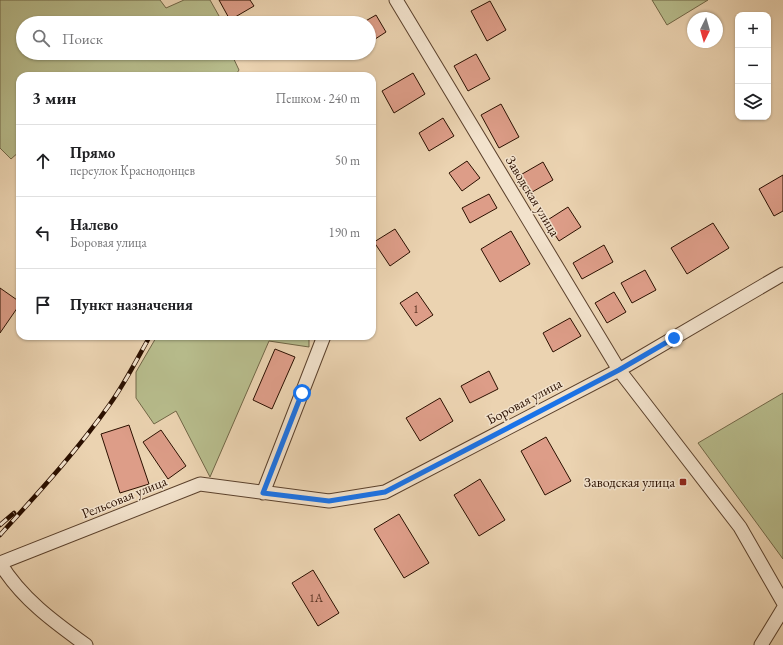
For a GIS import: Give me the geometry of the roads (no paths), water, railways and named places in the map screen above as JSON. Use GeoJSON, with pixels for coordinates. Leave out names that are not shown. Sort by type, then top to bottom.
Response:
{"type":"FeatureCollection","features":[{"type":"Feature","properties":{"kind":"street","name":"Заводская улица"},"geometry":{"type":"LineString","coordinates":[[396,0],[619,370],[740,528],[783,602]]}},
{"type":"Feature","properties":{"kind":"street","name":"Боровая улица"},"geometry":{"type":"LineString","coordinates":[[263,493],[329,501],[385,492],[619,370],[783,274]]}},
{"type":"Feature","properties":{"kind":"street"},"geometry":{"type":"LineString","coordinates":[[263,493],[322,340]]}},
{"type":"Feature","properties":{"kind":"street","name":"Рельсовая улица"},"geometry":{"type":"LineString","coordinates":[[0,563],[200,484],[263,493]]}},
{"type":"Feature","properties":{"kind":"street"},"geometry":{"type":"LineString","coordinates":[[0,563],[16,585],[37,607],[62,628],[86,645]]}},
{"type":"Feature","properties":{"kind":"street"},"geometry":{"type":"LineString","coordinates":[[761,645],[783,609]]}},
{"type":"Feature","properties":{"kind":"railway"},"geometry":{"type":"LineString","coordinates":[[0,535],[57,471],[110,404],[121,388],[148,340]]}},
{"type":"Feature","properties":{"kind":"railway"},"geometry":{"type":"LineString","coordinates":[[0,525],[14,513]]}},
{"type":"Feature","properties":{"kind":"place","name":"Заводская улица"},"geometry":{"type":"Point","coordinates":[683,482]}}]}
